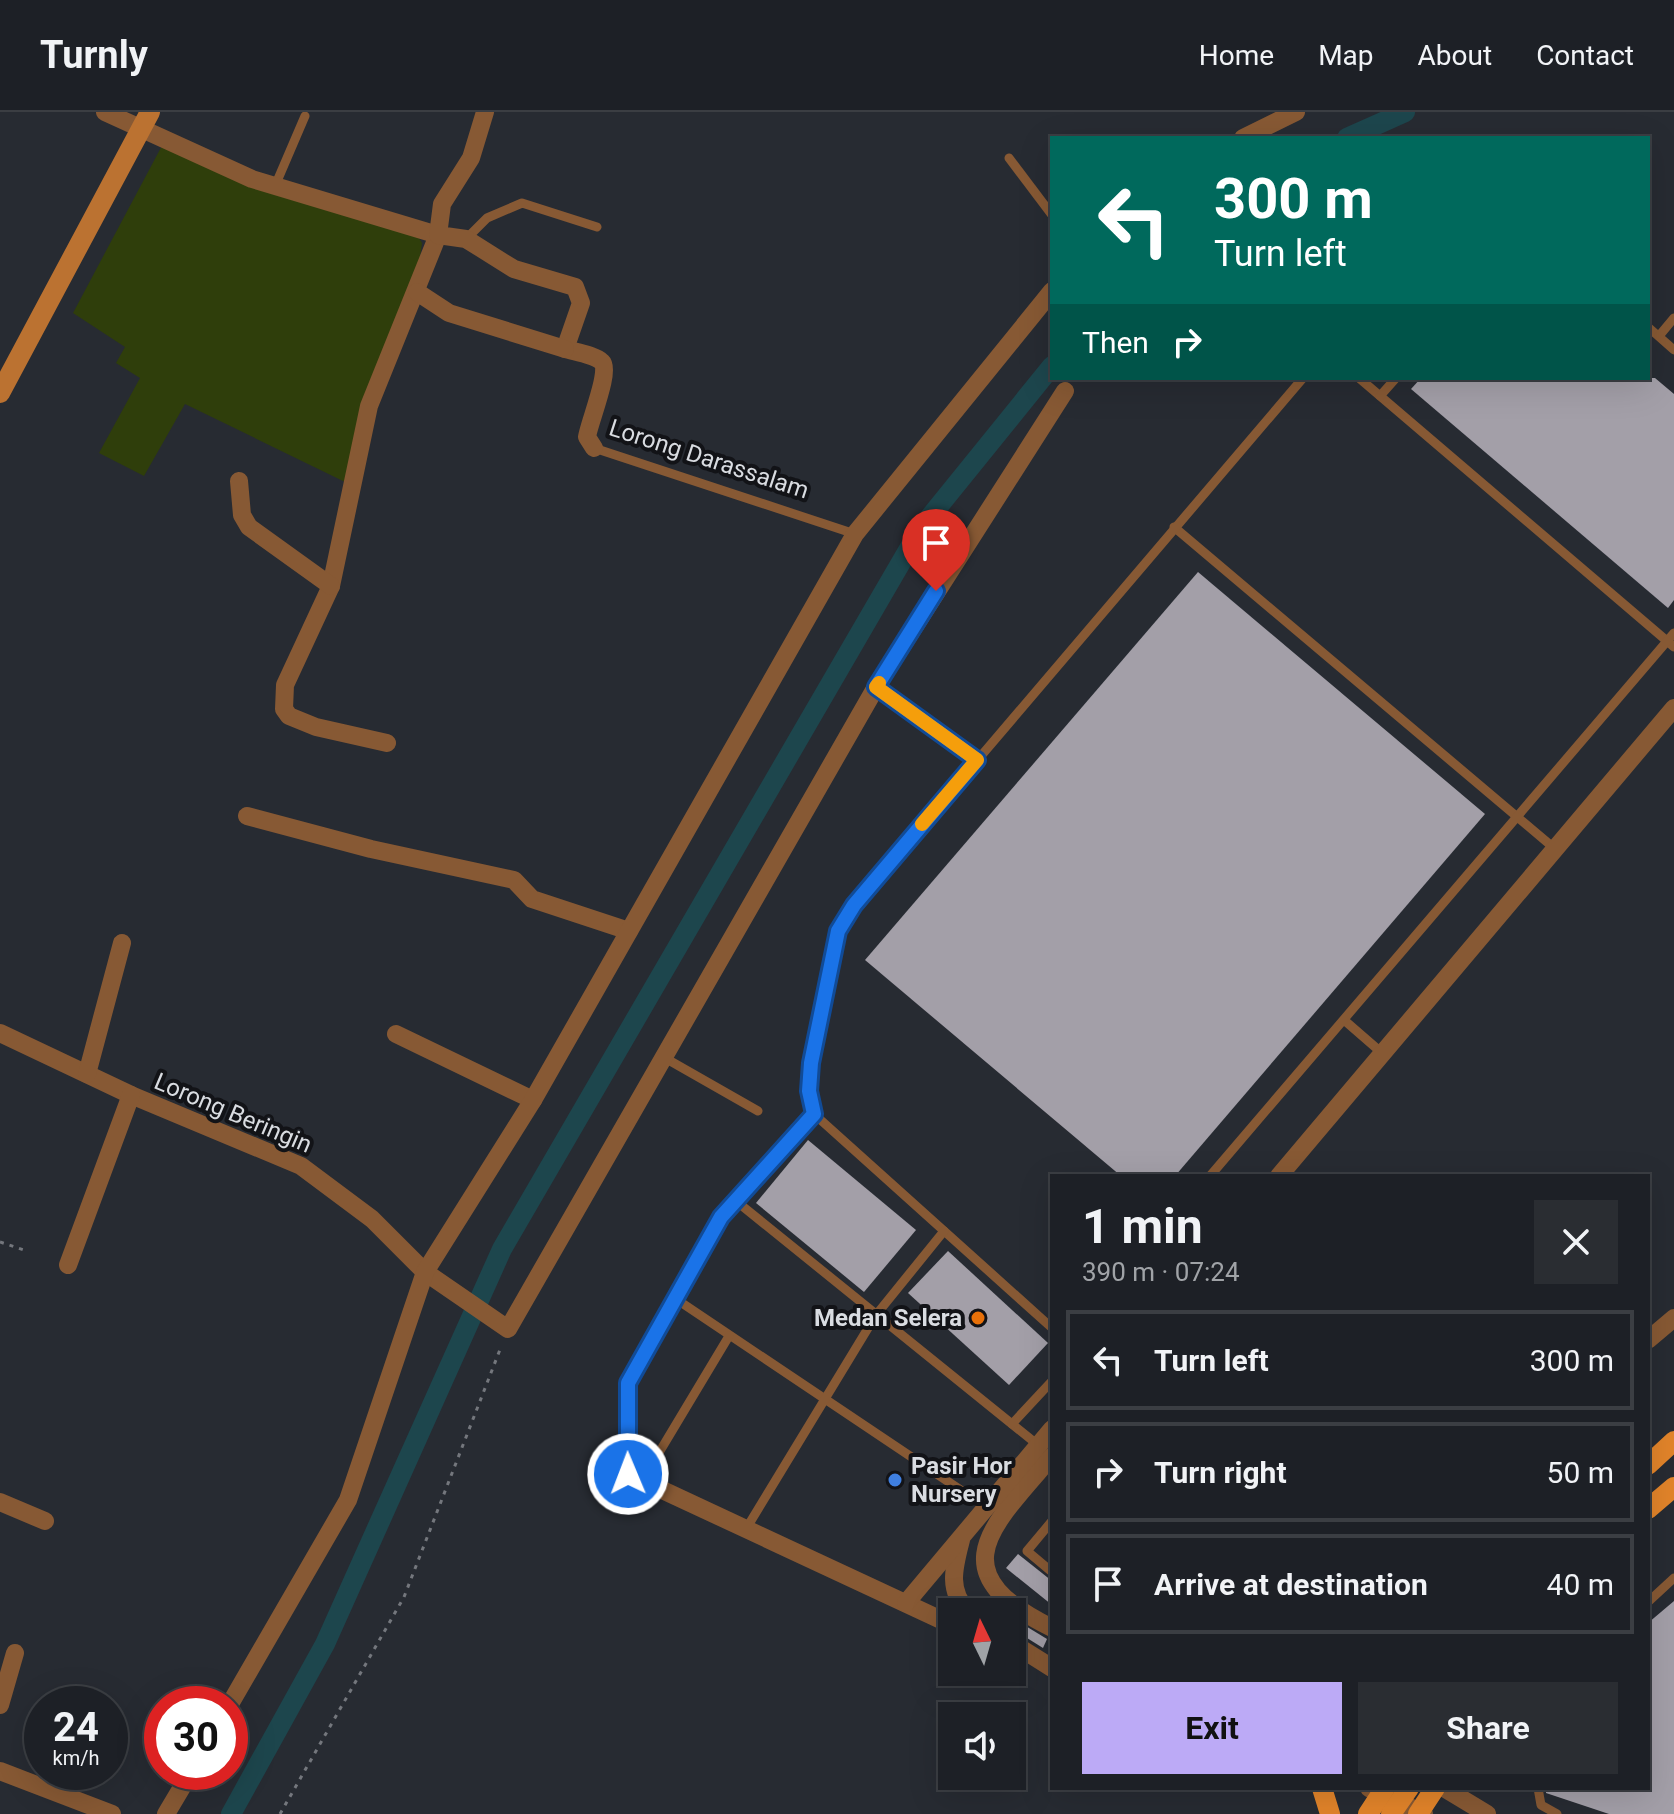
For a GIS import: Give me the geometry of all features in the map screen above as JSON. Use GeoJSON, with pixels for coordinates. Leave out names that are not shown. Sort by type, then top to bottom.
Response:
{"type":"FeatureCollection","features":[{"type":"Feature","properties":{"kind":"main road"},"geometry":{"type":"LineString","coordinates":[[0,393],[146,120]]}},
{"type":"Feature","properties":{"kind":"main road"},"geometry":{"type":"LineString","coordinates":[[1650,1463],[1674,1441]]}},
{"type":"Feature","properties":{"kind":"main road"},"geometry":{"type":"LineString","coordinates":[[1650,1507],[1674,1487]]}},
{"type":"Feature","properties":{"kind":"main road"},"geometry":{"type":"LineString","coordinates":[[1323,1790],[1330,1814]]}},
{"type":"Feature","properties":{"kind":"main road"},"geometry":{"type":"LineString","coordinates":[[1421,1813],[1434,1790]]}},
{"type":"Feature","properties":{"kind":"main road"},"geometry":{"type":"LineString","coordinates":[[1368,1814],[1389,1795]]}},
{"type":"Feature","properties":{"kind":"street"},"geometry":{"type":"LineString","coordinates":[[105,112],[146,120],[274,187],[438,235],[466,239],[514,269],[575,287],[581,303],[565,349],[449,313],[417,292]]}},
{"type":"Feature","properties":{"kind":"street"},"geometry":{"type":"LineString","coordinates":[[387,743],[316,727],[289,716],[284,709],[285,685],[331,586],[369,406],[438,235],[442,204],[471,158],[485,112]]}},
{"type":"Feature","properties":{"kind":"street"},"geometry":{"type":"LineString","coordinates":[[1247,136],[1296,112]]}},
{"type":"Feature","properties":{"kind":"street"},"geometry":{"type":"LineString","coordinates":[[240,1686],[348,1500],[425,1272],[533,1100],[855,534],[1050,293]]}},
{"type":"Feature","properties":{"kind":"street","name":"Lorong Darassalam"},"geometry":{"type":"LineString","coordinates":[[565,349],[602,360],[605,366],[606,376],[591,413],[587,437],[594,448]]}},
{"type":"Feature","properties":{"kind":"street"},"geometry":{"type":"LineString","coordinates":[[505,1326],[665,1058],[876,687],[1065,391]]}},
{"type":"Feature","properties":{"kind":"street"},"geometry":{"type":"LineString","coordinates":[[239,481],[242,515],[249,527],[331,586]]}},
{"type":"Feature","properties":{"kind":"street"},"geometry":{"type":"LineString","coordinates":[[1281,1174],[1674,708]]}},
{"type":"Feature","properties":{"kind":"street"},"geometry":{"type":"LineString","coordinates":[[247,816],[371,849],[514,880],[532,899],[629,931]]}},
{"type":"Feature","properties":{"kind":"street"},"geometry":{"type":"LineString","coordinates":[[87,1074],[122,943]]}},
{"type":"Feature","properties":{"kind":"street","name":"Lorong Beringin"},"geometry":{"type":"LineString","coordinates":[[0,1033],[131,1095],[310,1171],[372,1219],[425,1272],[505,1326]]}},
{"type":"Feature","properties":{"kind":"street"},"geometry":{"type":"LineString","coordinates":[[396,1034],[533,1100]]}},
{"type":"Feature","properties":{"kind":"street"},"geometry":{"type":"LineString","coordinates":[[68,1265],[131,1095]]}},
{"type":"Feature","properties":{"kind":"street"},"geometry":{"type":"LineString","coordinates":[[814,1114],[721,1217],[673,1297],[628,1383],[635,1478],[938,1618]]}},
{"type":"Feature","properties":{"kind":"street"},"geometry":{"type":"LineString","coordinates":[[1650,1338],[1674,1318]]}},
{"type":"Feature","properties":{"kind":"street"},"geometry":{"type":"LineString","coordinates":[[906,1603],[986,1507],[1045,1450]]}},
{"type":"Feature","properties":{"kind":"street"},"geometry":{"type":"LineString","coordinates":[[1045,1450],[995,1522],[987,1539],[986,1560],[987,1576],[995,1591],[1007,1603],[1050,1627]]}},
{"type":"Feature","properties":{"kind":"street"},"geometry":{"type":"LineString","coordinates":[[0,1502],[45,1521]]}},
{"type":"Feature","properties":{"kind":"street"},"geometry":{"type":"LineString","coordinates":[[960,1598],[954,1588],[952,1572],[962,1535]]}},
{"type":"Feature","properties":{"kind":"street"},"geometry":{"type":"LineString","coordinates":[[1026,1652],[1050,1667]]}},
{"type":"Feature","properties":{"kind":"street"},"geometry":{"type":"LineString","coordinates":[[0,1705],[15,1653]]}},
{"type":"Feature","properties":{"kind":"street"},"geometry":{"type":"LineString","coordinates":[[0,1771],[112,1814]]}},
{"type":"Feature","properties":{"kind":"street"},"geometry":{"type":"LineString","coordinates":[[166,1814],[180,1790]]}},
{"type":"Feature","properties":{"kind":"street"},"geometry":{"type":"LineString","coordinates":[[1447,1790],[1487,1814]]}},
{"type":"Feature","properties":{"kind":"street"},"geometry":{"type":"LineString","coordinates":[[1389,1795],[1421,1813]]}},
{"type":"Feature","properties":{"kind":"lane"},"geometry":{"type":"LineString","coordinates":[[274,187],[305,116]]}},
{"type":"Feature","properties":{"kind":"lane"},"geometry":{"type":"LineString","coordinates":[[1009,158],[1050,212]]}},
{"type":"Feature","properties":{"kind":"lane"},"geometry":{"type":"LineString","coordinates":[[466,239],[487,218],[522,203],[597,227]]}},
{"type":"Feature","properties":{"kind":"lane"},"geometry":{"type":"LineString","coordinates":[[1659,336],[1674,318]]}},
{"type":"Feature","properties":{"kind":"lane"},"geometry":{"type":"LineString","coordinates":[[1650,329],[1674,350]]}},
{"type":"Feature","properties":{"kind":"lane"},"geometry":{"type":"LineString","coordinates":[[1050,1326],[814,1114],[809,1091],[811,1063],[838,931],[854,905],[1301,380]]}},
{"type":"Feature","properties":{"kind":"lane"},"geometry":{"type":"LineString","coordinates":[[1212,1174],[1672,641],[1361,380]]}},
{"type":"Feature","properties":{"kind":"lane"},"geometry":{"type":"LineString","coordinates":[[1380,396],[1394,380]]}},
{"type":"Feature","properties":{"kind":"lane","name":"Lorong Darassalam"},"geometry":{"type":"LineString","coordinates":[[594,448],[855,534]]}},
{"type":"Feature","properties":{"kind":"lane"},"geometry":{"type":"LineString","coordinates":[[1174,527],[1554,848]]}},
{"type":"Feature","properties":{"kind":"lane"},"geometry":{"type":"LineString","coordinates":[[876,687],[977,760]]}},
{"type":"Feature","properties":{"kind":"lane"},"geometry":{"type":"LineString","coordinates":[[1344,1020],[1382,1053]]}},
{"type":"Feature","properties":{"kind":"lane"},"geometry":{"type":"LineString","coordinates":[[665,1058],[758,1111]]}},
{"type":"Feature","properties":{"kind":"lane"},"geometry":{"type":"LineString","coordinates":[[736,1200],[1045,1450]]}},
{"type":"Feature","properties":{"kind":"lane"},"geometry":{"type":"LineString","coordinates":[[746,1529],[876,1315],[944,1231]]}},
{"type":"Feature","properties":{"kind":"lane"},"geometry":{"type":"LineString","coordinates":[[673,1297],[986,1507]]}},
{"type":"Feature","properties":{"kind":"lane"},"geometry":{"type":"LineString","coordinates":[[601,1462],[635,1478],[729,1336]]}},
{"type":"Feature","properties":{"kind":"lane"},"geometry":{"type":"LineString","coordinates":[[1012,1424],[1050,1383]]}},
{"type":"Feature","properties":{"kind":"lane"},"geometry":{"type":"LineString","coordinates":[[1050,1523],[1027,1551],[1050,1570]]}},
{"type":"Feature","properties":{"kind":"lane"},"geometry":{"type":"LineString","coordinates":[[1650,1600],[1674,1578]]}},
{"type":"Feature","properties":{"kind":"lane"},"geometry":{"type":"LineString","coordinates":[[1538,1790],[1541,1805],[1557,1814]]}},
{"type":"Feature","properties":{"kind":"path"},"geometry":{"type":"LineString","coordinates":[[0,1242],[24,1250]]}},
{"type":"Feature","properties":{"kind":"path"},"geometry":{"type":"LineString","coordinates":[[280,1814],[404,1597],[505,1326]]}},
{"type":"Feature","properties":{"kind":"green space"},"geometry":{"type":"Polygon","coordinates":[[[165,140],[417,235],[422,243],[419,264],[345,482],[185,404],[144,476],[99,453],[140,378],[116,363],[125,347],[73,313],[165,140]]]}},
{"type":"Feature","properties":{"kind":"building"},"geometry":{"type":"Polygon","coordinates":[[[1655,378],[1674,394],[1674,600],[1668,608],[1411,389],[1419,380],[1655,378]]]}},
{"type":"Feature","properties":{"kind":"building"},"geometry":{"type":"Polygon","coordinates":[[[1198,572],[1485,814],[1177,1174],[1119,1174],[865,960],[1198,572]]]}},
{"type":"Feature","properties":{"kind":"building"},"geometry":{"type":"Polygon","coordinates":[[[808,1140],[916,1230],[864,1292],[756,1203],[808,1140]]]}},
{"type":"Feature","properties":{"kind":"building","name":"Medan Selera"},"geometry":{"type":"Polygon","coordinates":[[[948,1251],[1048,1343],[1009,1385],[908,1293],[948,1251]]]}},
{"type":"Feature","properties":{"kind":"building"},"geometry":{"type":"Polygon","coordinates":[[[1018,1554],[1050,1579],[1050,1603],[1006,1568],[1018,1554]]]}},
{"type":"Feature","properties":{"kind":"building"},"geometry":{"type":"Polygon","coordinates":[[[1674,1601],[1674,1814],[1609,1814],[1546,1793],[1546,1790],[1650,1790],[1650,1621],[1674,1601]]]}},
{"type":"Feature","properties":{"kind":"building"},"geometry":{"type":"Polygon","coordinates":[[[1026,1626],[1047,1639],[1043,1648],[1026,1637],[1026,1626]]]}},
{"type":"Feature","properties":{"kind":"waterway"},"geometry":{"type":"LineString","coordinates":[[1351,136],[1405,112]]}},
{"type":"Feature","properties":{"kind":"waterway"},"geometry":{"type":"LineString","coordinates":[[231,1814],[325,1644],[502,1249],[921,528],[1050,368]]}},
{"type":"Feature","properties":{"kind":"slow traffic"},"geometry":{"type":"LineString","coordinates":[[879,683],[876,687],[977,760],[922,824]]}},
{"type":"Feature","properties":{"kind":"place","name":"Medan Selera"},"geometry":{"type":"Point","coordinates":[978,1318]}},
{"type":"Feature","properties":{"kind":"place","name":"Pasir Hor Nursery"},"geometry":{"type":"Point","coordinates":[895,1480]}},
{"type":"Feature","properties":{"kind":"route"},"geometry":{"type":"LineString","coordinates":[[628,1474],[628,1383],[675,1292],[721,1217],[814,1114],[809,1091],[811,1063],[842,921],[977,760],[876,687],[936,591]]}}]}
